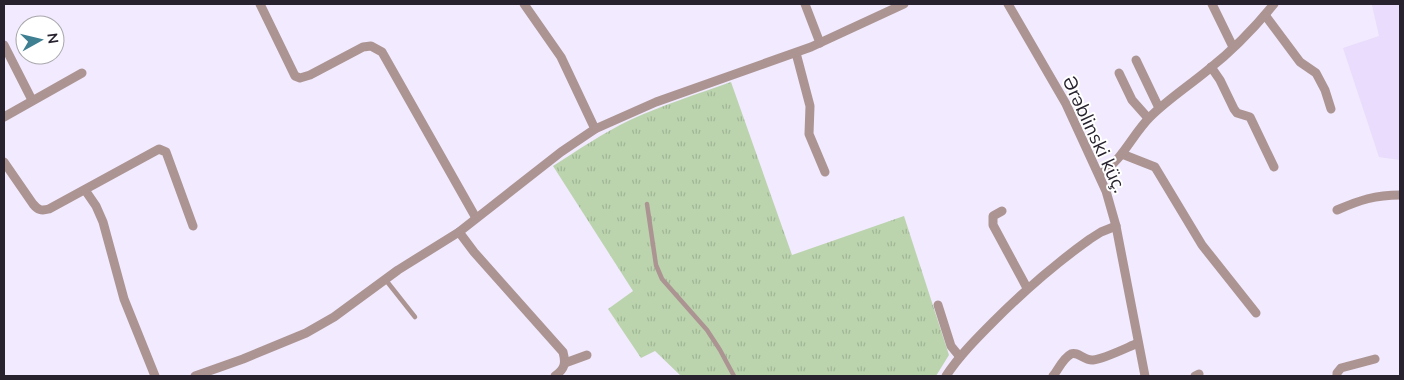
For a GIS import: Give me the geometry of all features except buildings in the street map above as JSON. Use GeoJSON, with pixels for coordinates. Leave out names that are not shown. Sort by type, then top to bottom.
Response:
{"type":"FeatureCollection","features":[{"type":"Feature","properties":{"kind":"street"},"geometry":{"type":"LineString","coordinates":[[260,4],[295,76],[300,78],[310,75],[363,47],[371,46],[382,52],[476,218]]}},
{"type":"Feature","properties":{"kind":"street"},"geometry":{"type":"LineString","coordinates":[[524,4],[561,57],[595,129]]}},
{"type":"Feature","properties":{"kind":"street"},"geometry":{"type":"LineString","coordinates":[[805,4],[820,43]]}},
{"type":"Feature","properties":{"kind":"street","name":"Ərəblinski küç."},"geometry":{"type":"LineString","coordinates":[[1008,4],[1062,96],[1100,174],[1112,207],[1145,376]]}},
{"type":"Feature","properties":{"kind":"street"},"geometry":{"type":"LineString","coordinates":[[1212,4],[1233,47]]}},
{"type":"Feature","properties":{"kind":"street"},"geometry":{"type":"LineString","coordinates":[[1100,174],[1107,170],[1122,154],[1148,118],[1212,67],[1274,4]]}},
{"type":"Feature","properties":{"kind":"street"},"geometry":{"type":"LineString","coordinates":[[195,376],[306,333],[340,314],[385,279],[459,232],[562,152],[595,129],[647,105],[796,53],[898,5]]}},
{"type":"Feature","properties":{"kind":"street"},"geometry":{"type":"LineString","coordinates":[[1265,14],[1300,62],[1316,73],[1331,109]]}},
{"type":"Feature","properties":{"kind":"street"},"geometry":{"type":"LineString","coordinates":[[4,45],[32,100]]}},
{"type":"Feature","properties":{"kind":"street"},"geometry":{"type":"LineString","coordinates":[[796,53],[810,106],[810,134],[824,172]]}},
{"type":"Feature","properties":{"kind":"street"},"geometry":{"type":"LineString","coordinates":[[1136,60],[1159,108]]}},
{"type":"Feature","properties":{"kind":"street"},"geometry":{"type":"LineString","coordinates":[[1212,67],[1234,109],[1241,115],[1246,114],[1250,117],[1274,167]]}},
{"type":"Feature","properties":{"kind":"street"},"geometry":{"type":"LineString","coordinates":[[4,117],[82,73]]}},
{"type":"Feature","properties":{"kind":"street"},"geometry":{"type":"LineString","coordinates":[[1119,73],[1132,100],[1148,118]]}},
{"type":"Feature","properties":{"kind":"street"},"geometry":{"type":"LineString","coordinates":[[4,162],[37,209],[49,210],[159,149],[166,152],[194,226]]}},
{"type":"Feature","properties":{"kind":"street"},"geometry":{"type":"LineString","coordinates":[[1122,154],[1155,167],[1202,245],[1256,313]]}},
{"type":"Feature","properties":{"kind":"street"},"geometry":{"type":"LineString","coordinates":[[85,190],[96,206],[103,222],[124,299],[155,376]]}},
{"type":"Feature","properties":{"kind":"street"},"geometry":{"type":"LineString","coordinates":[[1337,210],[1361,199],[1375,196],[1400,195]]}},
{"type":"Feature","properties":{"kind":"street"},"geometry":{"type":"LineString","coordinates":[[1002,211],[993,216],[993,225],[1027,288]]}},
{"type":"Feature","properties":{"kind":"street"},"geometry":{"type":"LineString","coordinates":[[946,376],[960,357],[1027,288],[1090,239],[1116,226]]}},
{"type":"Feature","properties":{"kind":"street"},"geometry":{"type":"LineString","coordinates":[[459,232],[474,252],[563,352],[564,368],[555,376]]}},
{"type":"Feature","properties":{"kind":"street"},"geometry":{"type":"LineString","coordinates":[[938,305],[951,346],[960,357]]}},
{"type":"Feature","properties":{"kind":"street"},"geometry":{"type":"LineString","coordinates":[[1053,376],[1068,356],[1072,354],[1076,353],[1084,359],[1094,360],[1138,343]]}},
{"type":"Feature","properties":{"kind":"street"},"geometry":{"type":"LineString","coordinates":[[565,364],[587,355]]}},
{"type":"Feature","properties":{"kind":"street"},"geometry":{"type":"LineString","coordinates":[[1337,376],[1336,373],[1341,368],[1375,359]]}},
{"type":"Feature","properties":{"kind":"lane"},"geometry":{"type":"LineString","coordinates":[[647,204],[656,265],[662,279],[706,330],[720,350],[734,376]]}},
{"type":"Feature","properties":{"kind":"lane"},"geometry":{"type":"LineString","coordinates":[[385,279],[415,317]]}},
{"type":"Feature","properties":{"kind":"shaded area"},"geometry":{"type":"Polygon","coordinates":[[[1400,4],[1400,160],[1379,157],[1343,48],[1379,36],[1372,5],[1400,4]]]}},
{"type":"Feature","properties":{"kind":"green space"},"geometry":{"type":"Polygon","coordinates":[[[731,82],[792,255],[904,216],[949,355],[936,376],[681,376],[655,351],[641,358],[608,309],[633,291],[553,166],[600,136],[630,120],[731,82]]]}}]}
